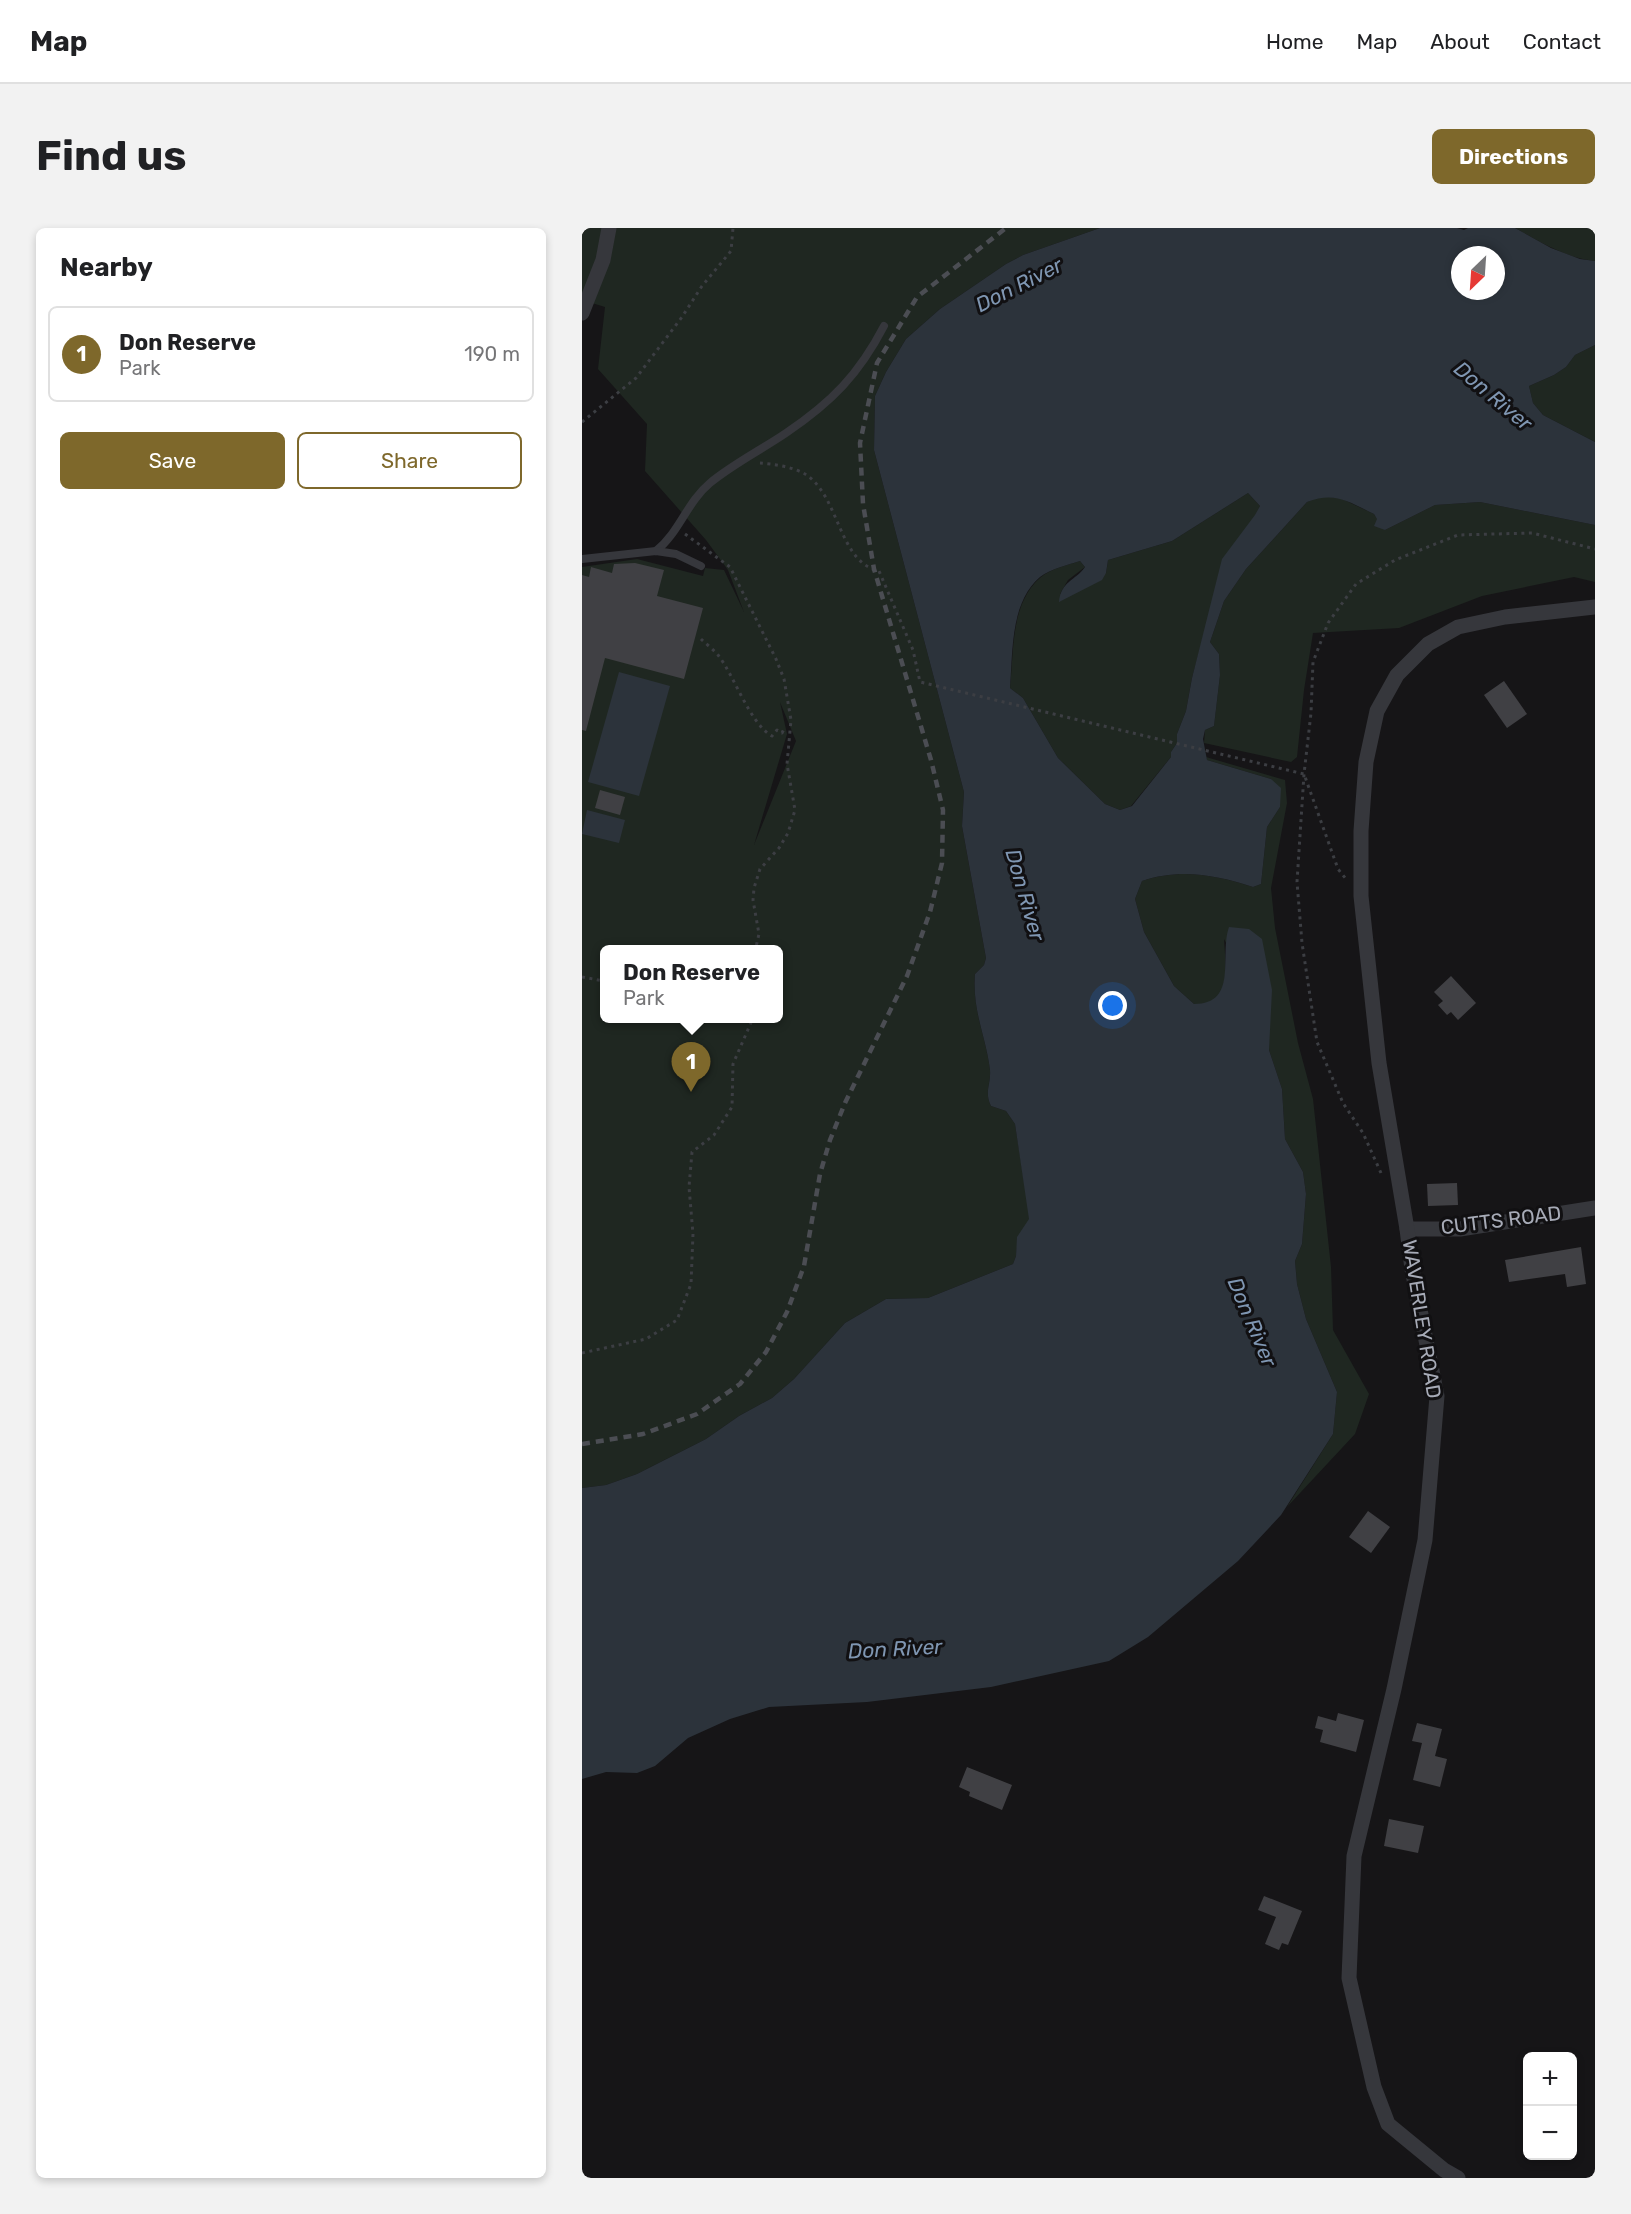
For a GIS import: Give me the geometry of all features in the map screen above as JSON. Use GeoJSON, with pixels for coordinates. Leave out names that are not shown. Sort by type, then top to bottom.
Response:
{"type":"FeatureCollection","features":[{"type":"Feature","properties":{"kind":"street"},"geometry":{"type":"LineString","coordinates":[[582,313],[603,260],[609,228]]}},
{"type":"Feature","properties":{"kind":"street","name":"WAVERLEY ROAD"},"geometry":{"type":"LineString","coordinates":[[1458,2178],[1444,2170],[1388,2124],[1374,2087],[1349,1978],[1354,1856],[1394,1689],[1425,1540],[1437,1396],[1412,1269],[1379,1063],[1361,896],[1361,831],[1366,762],[1377,711],[1397,675],[1428,644],[1458,627],[1505,617],[1595,607]]}},
{"type":"Feature","properties":{"kind":"street","name":"CUTTS ROAD"},"geometry":{"type":"LineString","coordinates":[[1407,1229],[1460,1229],[1595,1208]]}},
{"type":"Feature","properties":{"kind":"lane"},"geometry":{"type":"LineString","coordinates":[[656,551],[667,542],[708,485],[740,461],[787,432],[829,400],[853,377],[884,326]]}},
{"type":"Feature","properties":{"kind":"lane"},"geometry":{"type":"LineString","coordinates":[[582,559],[656,551],[676,554],[700,566]]}},
{"type":"Feature","properties":{"kind":"path"},"geometry":{"type":"LineString","coordinates":[[582,422],[636,378],[682,317],[702,286],[731,251],[734,228]]}},
{"type":"Feature","properties":{"kind":"path"},"geometry":{"type":"LineString","coordinates":[[740,461],[774,464],[805,474],[824,492],[856,558],[879,571],[913,650],[920,682],[1304,774],[1338,869],[1361,896]]}},
{"type":"Feature","properties":{"kind":"path"},"geometry":{"type":"LineString","coordinates":[[677,529],[730,567],[784,679],[791,720],[787,764],[795,810],[788,833],[779,848],[760,869],[754,888],[753,900],[759,934],[757,945]]}},
{"type":"Feature","properties":{"kind":"path"},"geometry":{"type":"LineString","coordinates":[[701,639],[718,655],[755,717],[768,734],[772,736],[777,730],[782,733],[784,729],[782,728]]}},
{"type":"Feature","properties":{"kind":"path"},"geometry":{"type":"LineString","coordinates":[[582,977],[600,980]]}},
{"type":"Feature","properties":{"kind":"path"},"geometry":{"type":"LineString","coordinates":[[582,1353],[646,1339],[677,1320],[691,1284],[693,1234],[689,1187],[692,1152],[714,1135],[732,1107],[733,1064],[751,1023]]}},
{"type":"Feature","properties":{"kind":"shaded area"},"geometry":{"type":"Polygon","coordinates":[[[582,228],[1100,228],[1023,255],[940,309],[906,339],[886,372],[875,396],[874,450],[964,792],[962,826],[986,958],[984,965],[975,974],[975,987],[977,1012],[990,1070],[988,1097],[991,1106],[1006,1111],[1015,1124],[1030,1219],[1018,1237],[1013,1264],[928,1298],[886,1299],[845,1323],[794,1379],[772,1398],[739,1416],[706,1439],[637,1474],[606,1485],[582,1488],[582,567],[637,559],[703,576],[705,568],[724,570],[744,612],[728,570],[706,540],[645,471],[647,424],[598,369],[605,307],[582,300],[582,228]],[[780,702],[787,734],[754,845],[796,741],[780,702]]]}},
{"type":"Feature","properties":{"kind":"shaded area"},"geometry":{"type":"Polygon","coordinates":[[[1515,228],[1595,228],[1595,261],[1564,253],[1515,228]]]}},
{"type":"Feature","properties":{"kind":"shaded area"},"geometry":{"type":"Polygon","coordinates":[[[1595,345],[1595,442],[1543,415],[1533,403],[1529,386],[1554,375],[1566,367],[1575,355],[1595,345]]]}},
{"type":"Feature","properties":{"kind":"shaded area"},"geometry":{"type":"Polygon","coordinates":[[[1248,493],[1260,506],[1204,633],[1186,711],[1171,757],[1131,806],[1120,810],[1105,804],[1058,758],[1023,698],[1010,688],[1015,629],[1024,600],[1031,588],[1049,572],[1080,561],[1085,567],[1068,580],[1060,594],[1106,573],[1108,560],[1172,541],[1248,493]]]}},
{"type":"Feature","properties":{"kind":"shaded area"},"geometry":{"type":"Polygon","coordinates":[[[1321,496],[1340,498],[1374,514],[1385,530],[1435,505],[1480,502],[1595,525],[1595,582],[1574,577],[1482,596],[1399,628],[1313,633],[1297,757],[1291,762],[1204,743],[1205,730],[1214,726],[1220,675],[1219,654],[1210,642],[1224,601],[1246,569],[1307,502],[1321,496]]]}},
{"type":"Feature","properties":{"kind":"shaded area"},"geometry":{"type":"Polygon","coordinates":[[[1206,757],[1285,780],[1287,803],[1271,888],[1275,928],[1298,1043],[1313,1099],[1331,1267],[1333,1330],[1369,1394],[1355,1434],[1287,1507],[1333,1434],[1337,1392],[1306,1319],[1297,1284],[1295,1261],[1302,1244],[1306,1194],[1303,1172],[1285,1139],[1282,1089],[1269,1050],[1269,1024],[1224,939],[1225,975],[1220,993],[1215,999],[1208,1004],[1194,1004],[1174,986],[1144,932],[1135,899],[1142,881],[1170,875],[1211,876],[1253,887],[1261,884],[1267,827],[1280,807],[1271,779],[1207,760],[1206,757]]]}},
{"type":"Feature","properties":{"kind":"water","name":"Don River"},"geometry":{"type":"Polygon","coordinates":[[[1100,228],[1457,228],[1464,230],[1468,228],[1515,228],[1551,248],[1580,259],[1595,261],[1595,345],[1575,355],[1566,367],[1554,375],[1529,386],[1533,403],[1543,415],[1595,442],[1595,525],[1480,502],[1435,505],[1385,530],[1374,526],[1377,519],[1374,514],[1342,499],[1326,498],[1307,502],[1246,569],[1224,601],[1210,642],[1219,654],[1220,675],[1214,726],[1205,730],[1203,739],[1207,760],[1271,779],[1281,788],[1280,807],[1267,827],[1261,884],[1253,887],[1212,876],[1170,875],[1142,881],[1135,899],[1144,932],[1174,986],[1194,1004],[1208,1002],[1217,996],[1222,987],[1229,927],[1249,929],[1262,939],[1272,990],[1269,1050],[1282,1089],[1285,1139],[1303,1172],[1306,1194],[1302,1244],[1295,1261],[1297,1284],[1306,1319],[1337,1392],[1333,1434],[1281,1515],[1238,1561],[1148,1637],[1109,1661],[991,1687],[867,1702],[769,1707],[730,1719],[688,1738],[655,1766],[637,1773],[606,1772],[582,1779],[582,1488],[606,1485],[637,1474],[706,1439],[739,1416],[772,1398],[794,1379],[845,1323],[886,1299],[928,1298],[1013,1264],[1017,1237],[1029,1219],[1015,1124],[1006,1111],[991,1106],[988,1097],[990,1070],[977,1012],[975,987],[975,974],[984,965],[986,958],[962,826],[964,792],[874,450],[875,396],[886,372],[906,339],[940,309],[1023,255],[1100,228]],[[1248,493],[1172,541],[1108,560],[1106,573],[1102,580],[1059,602],[1065,585],[1085,567],[1080,561],[1044,574],[1030,588],[1023,600],[1015,628],[1010,688],[1023,698],[1058,758],[1105,804],[1120,810],[1132,806],[1171,757],[1186,711],[1222,559],[1260,506],[1248,493]]]}},
{"type":"Feature","properties":{"kind":"water"},"geometry":{"type":"Polygon","coordinates":[[[619,672],[670,686],[639,796],[588,782],[619,672]]]}},
{"type":"Feature","properties":{"kind":"water"},"geometry":{"type":"Polygon","coordinates":[[[587,810],[625,820],[619,843],[582,834],[587,810]]]}},
{"type":"Feature","properties":{"kind":"building"},"geometry":{"type":"Polygon","coordinates":[[[635,563],[664,570],[657,596],[703,608],[684,679],[605,658],[586,731],[582,730],[582,575],[589,577],[591,567],[612,573],[614,564],[635,563]]]}},
{"type":"Feature","properties":{"kind":"building"},"geometry":{"type":"Polygon","coordinates":[[[1504,681],[1527,714],[1507,728],[1484,695],[1504,681]]]}},
{"type":"Feature","properties":{"kind":"building"},"geometry":{"type":"Polygon","coordinates":[[[600,790],[625,797],[620,815],[595,808],[600,790]]]}},
{"type":"Feature","properties":{"kind":"building"},"geometry":{"type":"Polygon","coordinates":[[[1451,976],[1476,1003],[1458,1020],[1451,1012],[1447,1015],[1438,1005],[1443,1001],[1434,992],[1451,976]]]}},
{"type":"Feature","properties":{"kind":"building"},"geometry":{"type":"Polygon","coordinates":[[[1457,1183],[1458,1205],[1428,1206],[1427,1184],[1457,1183]]]}},
{"type":"Feature","properties":{"kind":"building"},"geometry":{"type":"Polygon","coordinates":[[[1581,1247],[1586,1284],[1567,1287],[1565,1274],[1509,1282],[1505,1260],[1581,1247]]]}},
{"type":"Feature","properties":{"kind":"building"},"geometry":{"type":"Polygon","coordinates":[[[1368,1511],[1390,1527],[1371,1553],[1349,1537],[1368,1511]]]}},
{"type":"Feature","properties":{"kind":"building"},"geometry":{"type":"Polygon","coordinates":[[[1338,1713],[1364,1720],[1356,1752],[1320,1742],[1323,1730],[1315,1728],[1318,1716],[1336,1721],[1338,1713]]]}},
{"type":"Feature","properties":{"kind":"building"},"geometry":{"type":"Polygon","coordinates":[[[1417,1723],[1442,1729],[1435,1756],[1447,1759],[1440,1787],[1413,1780],[1422,1743],[1412,1741],[1417,1723]]]}},
{"type":"Feature","properties":{"kind":"building"},"geometry":{"type":"Polygon","coordinates":[[[967,1767],[1012,1785],[1002,1810],[969,1796],[970,1792],[959,1787],[967,1767]]]}},
{"type":"Feature","properties":{"kind":"building"},"geometry":{"type":"Polygon","coordinates":[[[1389,1819],[1424,1826],[1418,1853],[1384,1846],[1389,1819]]]}},
{"type":"Feature","properties":{"kind":"building"},"geometry":{"type":"Polygon","coordinates":[[[1264,1896],[1302,1911],[1288,1945],[1282,1943],[1279,1950],[1265,1944],[1276,1917],[1258,1910],[1264,1896]]]}},
{"type":"Feature","properties":{"kind":"railway"},"geometry":{"type":"LineString","coordinates":[[582,1444],[643,1434],[697,1414],[740,1384],[766,1352],[787,1312],[804,1266],[820,1174],[830,1140],[845,1103],[907,976],[930,912],[942,863],[943,810],[931,760],[874,569],[863,504],[860,443],[877,363],[917,297],[1006,228]]}},
{"type":"Feature","properties":{"kind":"place","name":"Don Reserve"},"geometry":{"type":"Point","coordinates":[691,1092]}}]}
